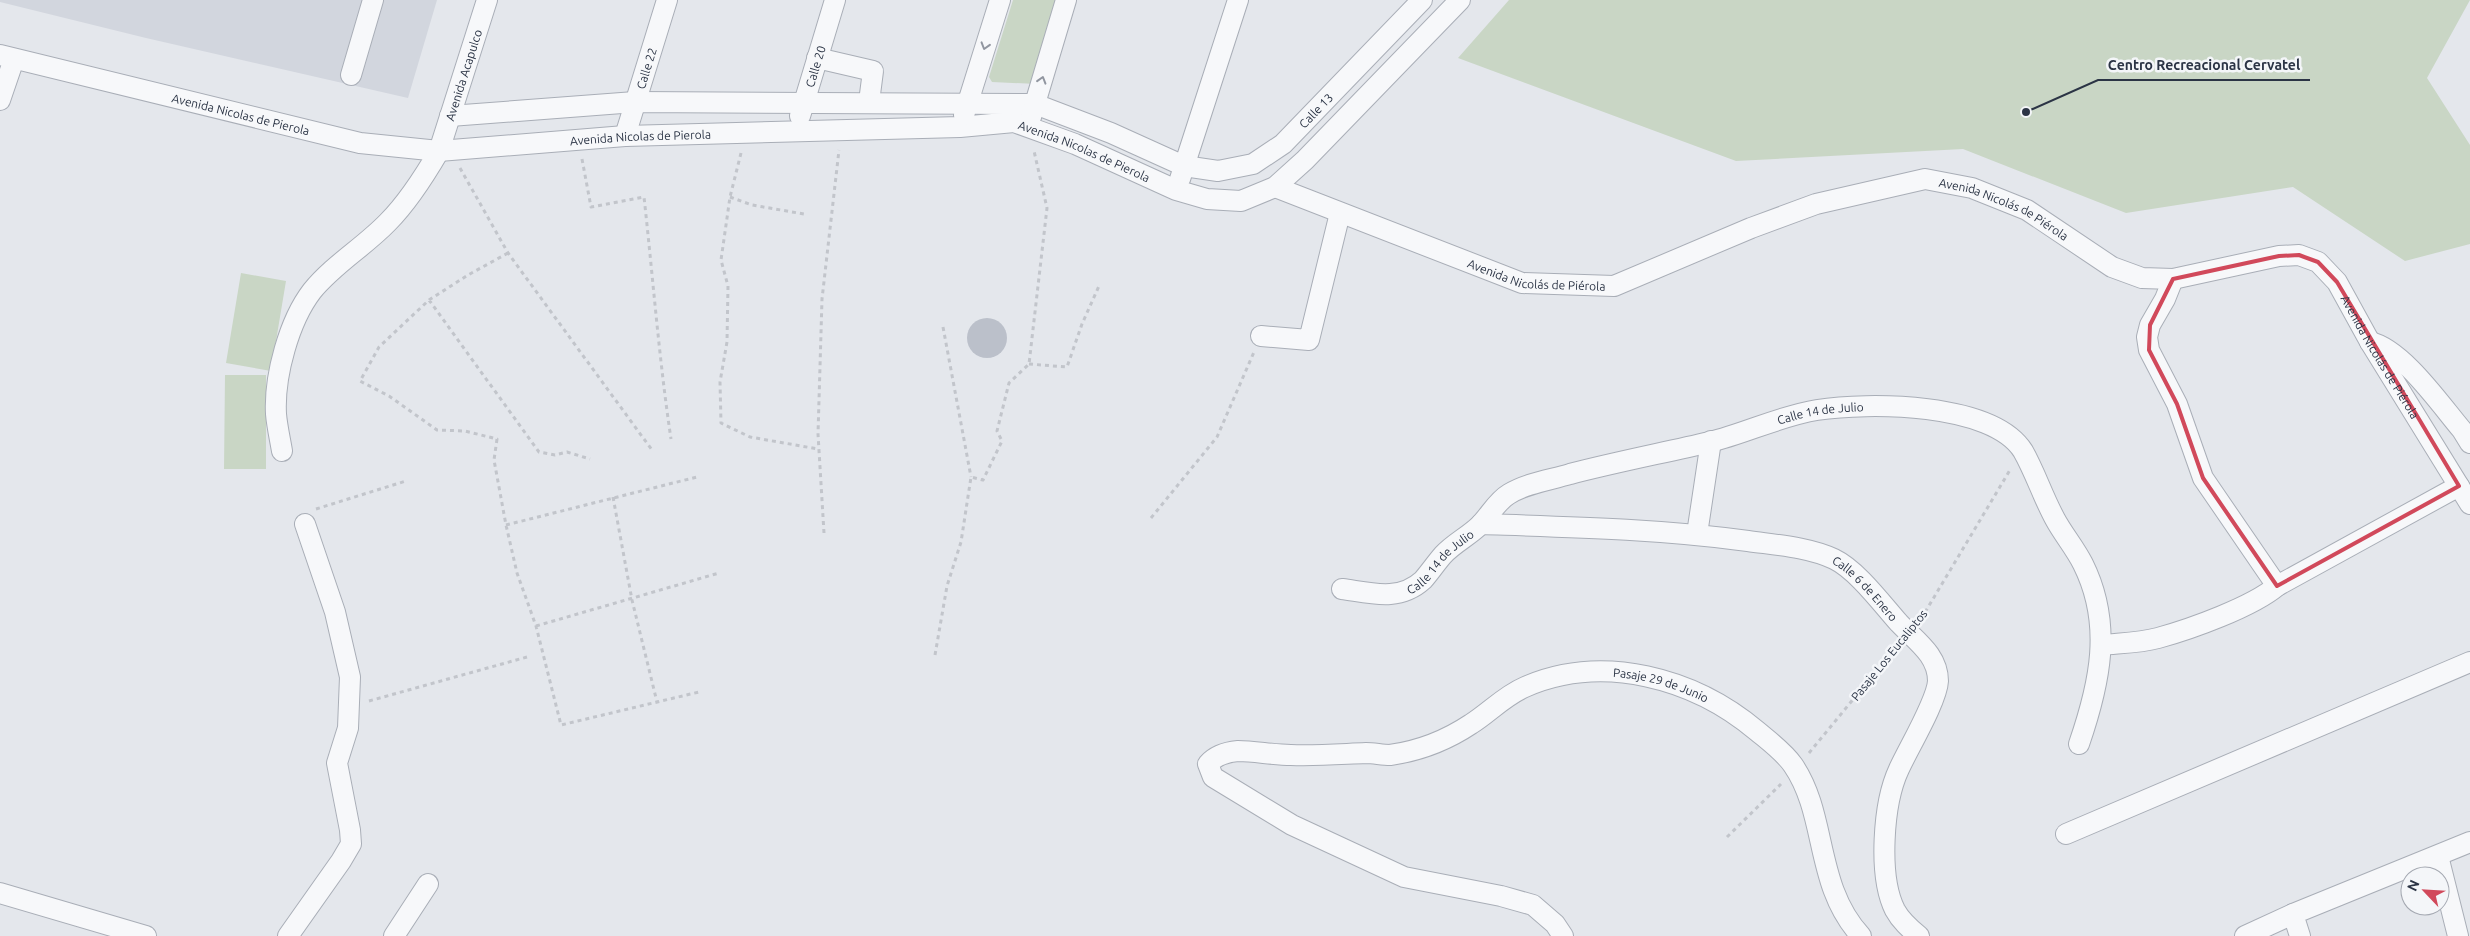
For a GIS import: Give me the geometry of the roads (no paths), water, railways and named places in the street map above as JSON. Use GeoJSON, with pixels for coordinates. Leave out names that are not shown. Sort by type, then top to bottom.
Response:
{"type":"FeatureCollection","features":[{"type":"Feature","properties":{"kind":"street"},"geometry":{"type":"LineString","coordinates":[[351,76],[373,0]]}},
{"type":"Feature","properties":{"kind":"street","name":"Avenida Acapulco"},"geometry":{"type":"LineString","coordinates":[[282,451],[276,414],[278,386],[285,350],[302,306],[312,291],[330,272],[389,222],[444,150],[450,116],[487,0]]}},
{"type":"Feature","properties":{"kind":"street","name":"Calle 22"},"geometry":{"type":"LineString","coordinates":[[625,136],[667,0]]}},
{"type":"Feature","properties":{"kind":"street","name":"Calle 20"},"geometry":{"type":"LineString","coordinates":[[796,130],[835,0]]}},
{"type":"Feature","properties":{"kind":"street"},"geometry":{"type":"LineString","coordinates":[[960,127],[1000,0]]}},
{"type":"Feature","properties":{"kind":"street"},"geometry":{"type":"LineString","coordinates":[[1028,127],[1066,0]]}},
{"type":"Feature","properties":{"kind":"street"},"geometry":{"type":"LineString","coordinates":[[1176,190],[1238,0]]}},
{"type":"Feature","properties":{"kind":"street","name":"Calle 13"},"geometry":{"type":"LineString","coordinates":[[1034,104],[1111,133],[1184,166],[1218,171],[1253,164],[1283,144],[1422,0]]}},
{"type":"Feature","properties":{"kind":"street","name":"Avenida Nicolas de Pierola"},"geometry":{"type":"LineString","coordinates":[[7,57],[360,143],[444,150],[625,136],[960,127],[1014,122],[1075,144],[1176,190],[1207,199],[1241,201],[1275,187],[1305,160],[1460,0]]}},
{"type":"Feature","properties":{"kind":"street"},"geometry":{"type":"LineString","coordinates":[[0,100],[7,57]]}},
{"type":"Feature","properties":{"kind":"street"},"geometry":{"type":"LineString","coordinates":[[817,58],[873,71],[869,102]]}},
{"type":"Feature","properties":{"kind":"street"},"geometry":{"type":"LineString","coordinates":[[450,116],[634,102],[803,105],[869,102],[1034,104]]}},
{"type":"Feature","properties":{"kind":"street","name":"Avenida Nicolás de Piérola"},"geometry":{"type":"LineString","coordinates":[[1275,187],[1522,283],[1614,286],[1751,228],[1816,204],[1924,179],[1972,188],[2027,210],[2112,267],[2142,278],[2173,279],[2279,256],[2298,255],[2318,262],[2337,282],[2370,342],[2470,504]]}},
{"type":"Feature","properties":{"kind":"street"},"geometry":{"type":"LineString","coordinates":[[1260,336],[1309,340],[1340,213]]}},
{"type":"Feature","properties":{"kind":"street"},"geometry":{"type":"LineString","coordinates":[[2173,279],[2165,299],[2150,325],[2147,337],[2149,350],[2177,404],[2202,478],[2277,586]]}},
{"type":"Feature","properties":{"kind":"street"},"geometry":{"type":"LineString","coordinates":[[2370,342],[2383,345],[2400,359],[2467,433]]}},
{"type":"Feature","properties":{"kind":"street","name":"Calle 14 de Julio"},"geometry":{"type":"LineString","coordinates":[[1342,589],[1378,594],[1405,591],[1419,583],[1447,551],[1481,524],[1508,494],[1531,485],[1661,451],[1711,441],[1793,415],[1816,410],[1894,407],[1954,412],[1975,419],[2010,438],[2022,450],[2056,521],[2083,564],[2098,603],[2102,625],[2096,686],[2079,744]]}},
{"type":"Feature","properties":{"kind":"street"},"geometry":{"type":"LineString","coordinates":[[1697,534],[1711,441]]}},
{"type":"Feature","properties":{"kind":"street"},"geometry":{"type":"LineString","coordinates":[[2101,645],[2157,639],[2264,597],[2277,586],[2459,486]]}},
{"type":"Feature","properties":{"kind":"street"},"geometry":{"type":"LineString","coordinates":[[288,936],[342,861],[351,844],[337,762],[348,728],[350,677],[336,612],[309,517]]}},
{"type":"Feature","properties":{"kind":"street","name":"Calle 6 de Enero"},"geometry":{"type":"LineString","coordinates":[[1481,524],[1697,534],[1795,548],[1834,560],[1854,575],[1928,652],[1936,671],[1938,683],[1898,772],[1887,822],[1884,864],[1894,908],[1905,925],[1919,936]]}},
{"type":"Feature","properties":{"kind":"street"},"geometry":{"type":"LineString","coordinates":[[2066,834],[2470,662]]}},
{"type":"Feature","properties":{"kind":"street","name":"Pasaje 29 de Junio"},"geometry":{"type":"LineString","coordinates":[[1563,936],[1555,924],[1533,905],[1501,896],[1404,877],[1301,829],[1213,777],[1208,764],[1214,757],[1236,751],[1291,755],[1368,753],[1388,755],[1423,748],[1456,733],[1498,702],[1525,688],[1557,677],[1607,672],[1655,678],[1707,697],[1746,721],[1767,739],[1796,770],[1810,801],[1823,858],[1839,904],[1861,936]]}},
{"type":"Feature","properties":{"kind":"street"},"geometry":{"type":"LineString","coordinates":[[2245,936],[2470,842]]}},
{"type":"Feature","properties":{"kind":"street"},"geometry":{"type":"LineString","coordinates":[[2438,856],[2458,936]]}},
{"type":"Feature","properties":{"kind":"street"},"geometry":{"type":"LineString","coordinates":[[394,936],[428,884]]}},
{"type":"Feature","properties":{"kind":"street"},"geometry":{"type":"LineString","coordinates":[[0,893],[146,936]]}},
{"type":"Feature","properties":{"kind":"street"},"geometry":{"type":"LineString","coordinates":[[2294,914],[2300,936]]}},
{"type":"Feature","properties":{"kind":"place","name":"Centro Recreacional Cervatel"},"geometry":{"type":"Point","coordinates":[2026,112]}}]}
